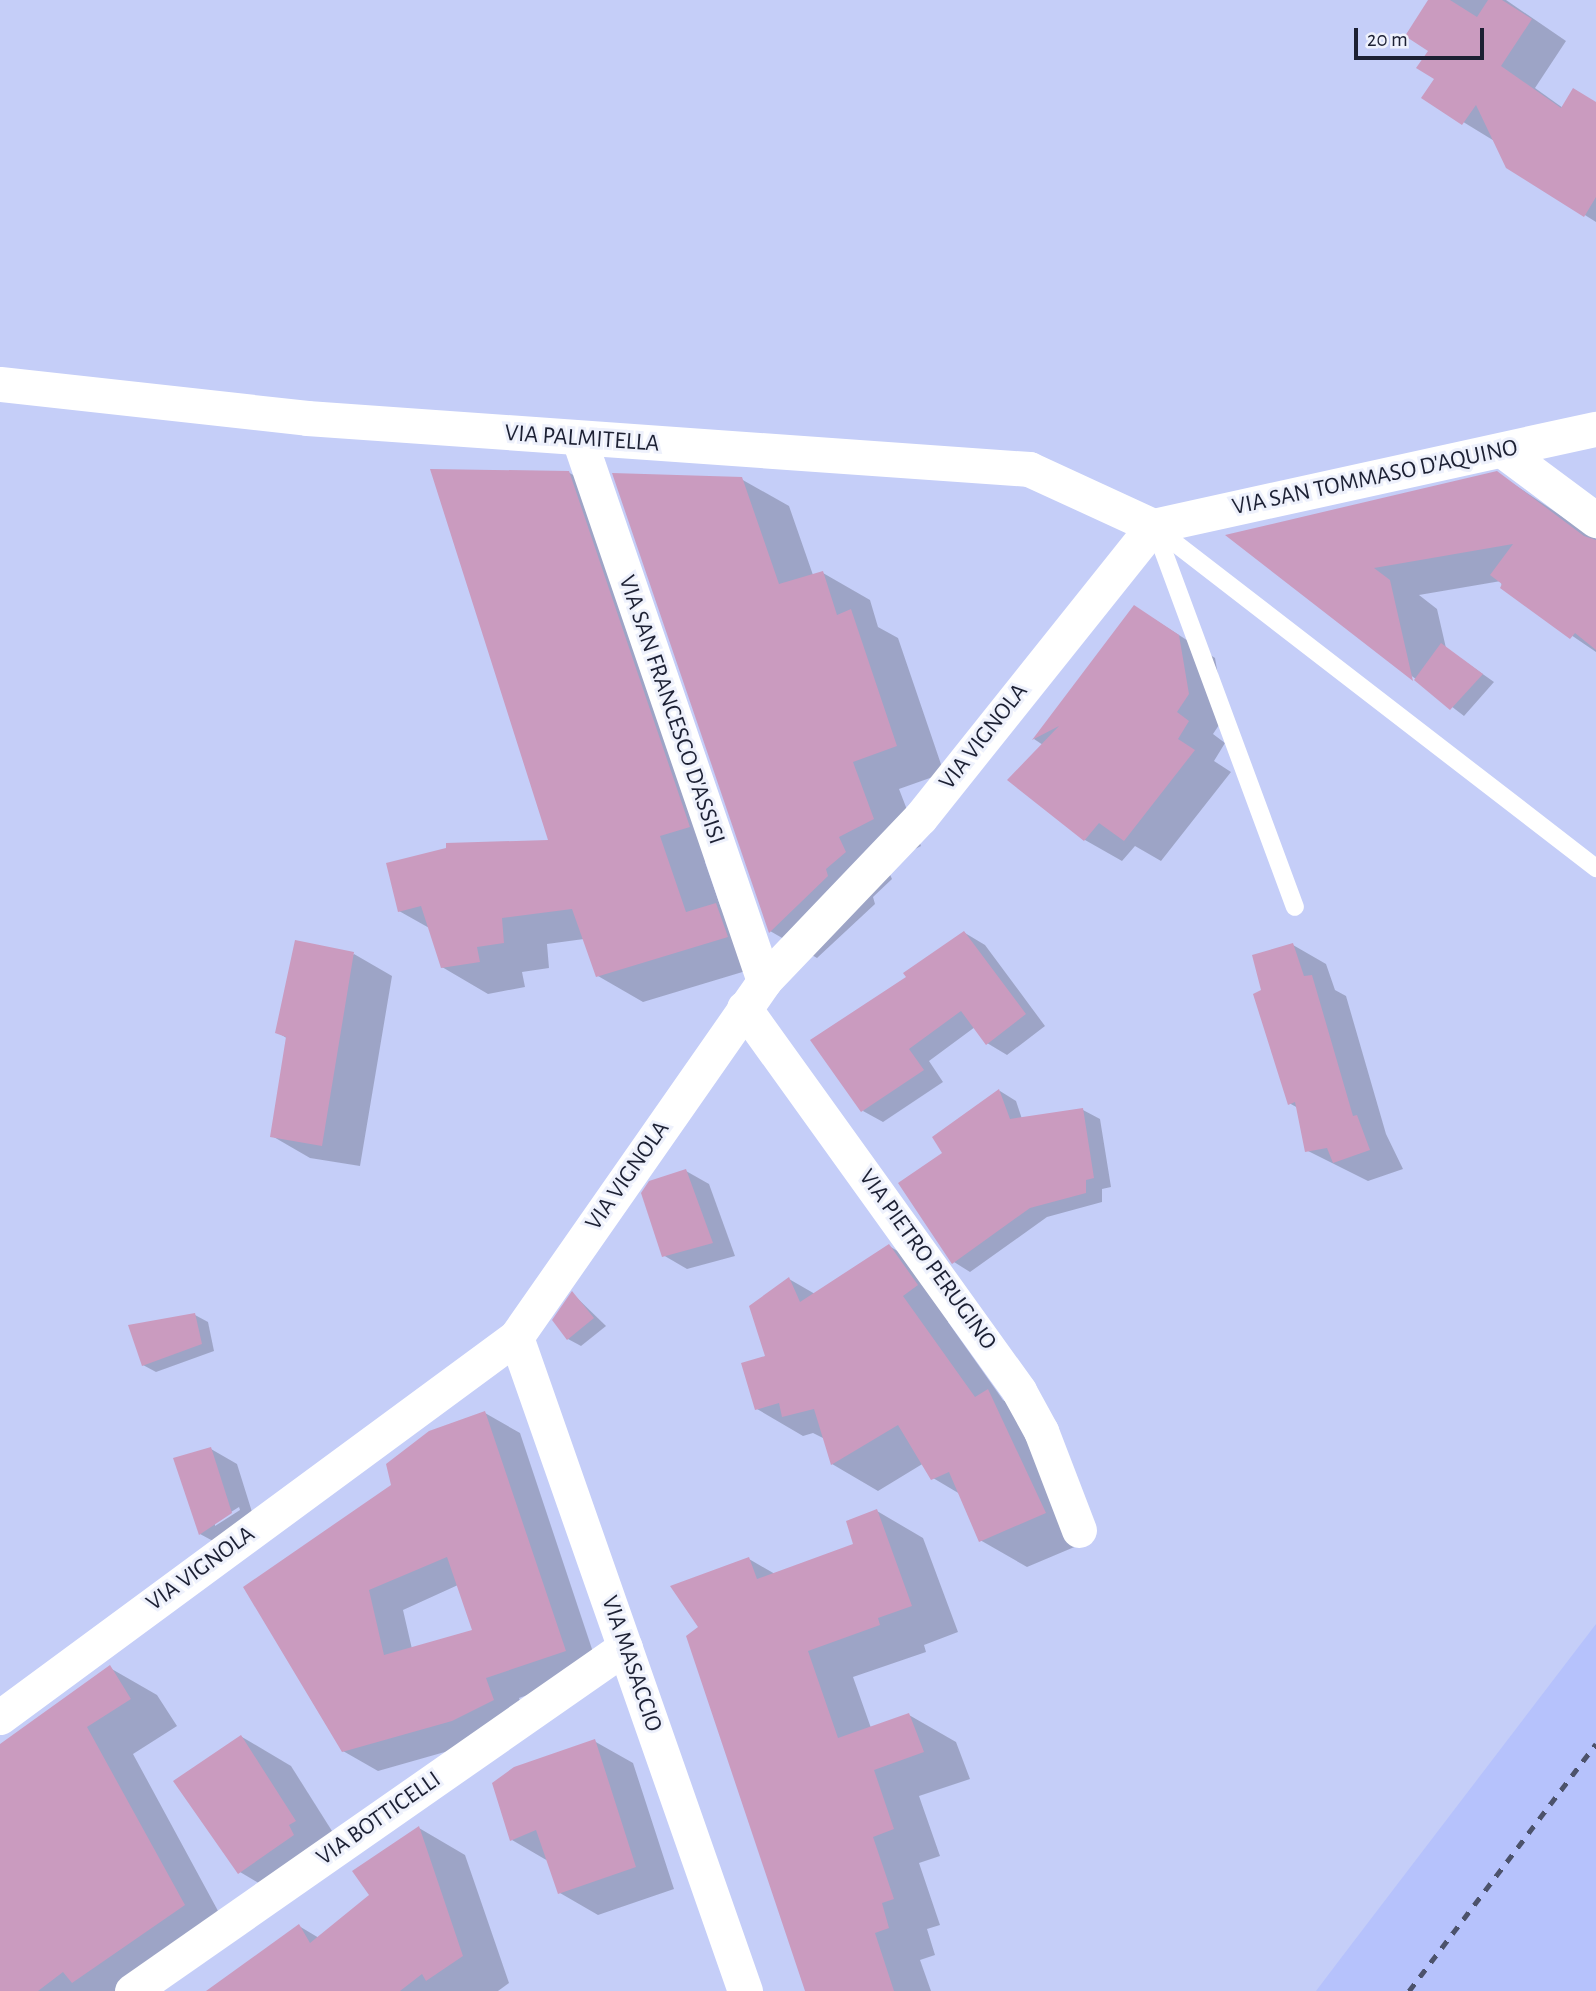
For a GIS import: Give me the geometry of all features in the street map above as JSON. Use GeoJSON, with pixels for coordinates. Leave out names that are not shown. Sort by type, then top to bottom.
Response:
{"type":"FeatureCollection","features":[{"type":"Feature","properties":{"kind":"street","name":"VIA PALMITELLA"},"geometry":{"type":"LineString","coordinates":[[0,384],[307,418],[1029,469],[1153,526]]}},
{"type":"Feature","properties":{"kind":"street","name":"VIA SAN TOMMASO D'AQUINO"},"geometry":{"type":"LineString","coordinates":[[1153,526],[1596,429]]}},
{"type":"Feature","properties":{"kind":"street","name":"VIA SAN FRANCESCO D'ASSISI"},"geometry":{"type":"LineString","coordinates":[[579,439],[754,994]]}},
{"type":"Feature","properties":{"kind":"street"},"geometry":{"type":"LineString","coordinates":[[1502,450],[1596,520]]}},
{"type":"Feature","properties":{"kind":"street","name":"VIA VIGNOLA"},"geometry":{"type":"LineString","coordinates":[[0,1717],[516,1337],[754,994],[920,818],[1153,526]]}},
{"type":"Feature","properties":{"kind":"street","name":"VIA PIETRO PERUGINO"},"geometry":{"type":"LineString","coordinates":[[754,994],[1020,1391],[1041,1431],[1079,1530]]}},
{"type":"Feature","properties":{"kind":"street","name":"VIA MASACCIO"},"geometry":{"type":"LineString","coordinates":[[516,1337],[745,1991]]}},
{"type":"Feature","properties":{"kind":"street","name":"VIA BOTTICELLI"},"geometry":{"type":"LineString","coordinates":[[132,1991],[625,1647]]}},
{"type":"Feature","properties":{"kind":"lane"},"geometry":{"type":"LineString","coordinates":[[1153,526],[1596,868]]}},
{"type":"Feature","properties":{"kind":"lane"},"geometry":{"type":"LineString","coordinates":[[1153,526],[1295,907]]}},
{"type":"Feature","properties":{"kind":"shaded area"},"geometry":{"type":"Polygon","coordinates":[[[1596,1624],[1596,1991],[1316,1991],[1341,1958],[1596,1624]]]}},
{"type":"Feature","properties":{"kind":"building"},"geometry":{"type":"Polygon","coordinates":[[[1428,0],[1450,0],[1477,17],[1488,0],[1502,0],[1532,19],[1501,66],[1561,108],[1573,88],[1596,102],[1596,197],[1584,217],[1506,168],[1476,105],[1462,125],[1421,98],[1434,79],[1416,68],[1428,51],[1405,36],[1428,0]]]}},
{"type":"Feature","properties":{"kind":"building"},"geometry":{"type":"Polygon","coordinates":[[[430,469],[569,471],[690,827],[660,836],[686,912],[716,903],[728,937],[596,977],[572,909],[502,918],[504,943],[477,947],[480,962],[441,968],[421,906],[398,912],[386,863],[446,848],[446,843],[548,840],[430,469]]]}},
{"type":"Feature","properties":{"kind":"building"},"geometry":{"type":"Polygon","coordinates":[[[1497,471],[1584,536],[1596,540],[1596,650],[1575,633],[1570,639],[1500,588],[1502,584],[1490,575],[1513,544],[1374,568],[1390,580],[1413,681],[1225,535],[1497,471]]]}},
{"type":"Feature","properties":{"kind":"building"},"geometry":{"type":"Polygon","coordinates":[[[612,473],[742,477],[779,584],[823,571],[837,615],[851,609],[897,746],[853,762],[874,819],[839,837],[846,852],[826,869],[828,876],[769,933],[612,473]]]}},
{"type":"Feature","properties":{"kind":"building"},"geometry":{"type":"Polygon","coordinates":[[[1134,605],[1179,635],[1189,694],[1177,712],[1189,721],[1178,739],[1195,750],[1124,841],[1099,823],[1084,841],[1007,780],[1059,726],[1032,740],[1134,605]]]}},
{"type":"Feature","properties":{"kind":"building"},"geometry":{"type":"Polygon","coordinates":[[[1441,643],[1483,674],[1450,710],[1414,680],[1441,643]]]}},
{"type":"Feature","properties":{"kind":"building"},"geometry":{"type":"Polygon","coordinates":[[[964,931],[1026,1014],[986,1045],[961,1011],[909,1049],[924,1070],[861,1112],[810,1040],[906,977],[903,973],[964,931]]]}},
{"type":"Feature","properties":{"kind":"building"},"geometry":{"type":"Polygon","coordinates":[[[295,940],[354,952],[322,1146],[270,1137],[286,1037],[275,1033],[295,940]]]}},
{"type":"Feature","properties":{"kind":"building"},"geometry":{"type":"Polygon","coordinates":[[[1293,943],[1304,976],[1312,975],[1353,1116],[1357,1115],[1370,1150],[1333,1163],[1327,1148],[1305,1152],[1295,1102],[1288,1105],[1253,994],[1261,990],[1252,955],[1293,943]]]}},
{"type":"Feature","properties":{"kind":"building"},"geometry":{"type":"Polygon","coordinates":[[[999,1089],[1010,1119],[1083,1108],[1094,1178],[1086,1180],[1086,1193],[1030,1208],[952,1264],[898,1183],[942,1153],[932,1137],[999,1089]]]}},
{"type":"Feature","properties":{"kind":"building"},"geometry":{"type":"Polygon","coordinates":[[[686,1169],[713,1243],[662,1257],[641,1193],[649,1181],[686,1169]]]}},
{"type":"Feature","properties":{"kind":"building"},"geometry":{"type":"Polygon","coordinates":[[[889,1244],[918,1285],[903,1296],[975,1397],[988,1389],[1046,1513],[979,1542],[949,1472],[931,1480],[898,1425],[831,1465],[814,1409],[782,1417],[779,1403],[755,1410],[741,1363],[765,1356],[749,1306],[789,1277],[800,1302],[889,1244]]]}},
{"type":"Feature","properties":{"kind":"building"},"geometry":{"type":"Polygon","coordinates":[[[572,1291],[594,1318],[567,1340],[552,1320],[572,1291]]]}},
{"type":"Feature","properties":{"kind":"building"},"geometry":{"type":"Polygon","coordinates":[[[195,1313],[202,1344],[142,1366],[128,1325],[195,1313]]]}},
{"type":"Feature","properties":{"kind":"building"},"geometry":{"type":"Polygon","coordinates":[[[485,1411],[566,1651],[486,1678],[494,1700],[452,1721],[342,1752],[243,1587],[391,1485],[386,1464],[429,1431],[485,1411]],[[447,1557],[369,1590],[384,1655],[472,1630],[447,1557]]]}},
{"type":"Feature","properties":{"kind":"building"},"geometry":{"type":"Polygon","coordinates":[[[211,1447],[232,1513],[199,1535],[173,1458],[211,1447]]]}},
{"type":"Feature","properties":{"kind":"building"},"geometry":{"type":"Polygon","coordinates":[[[877,1509],[912,1606],[878,1618],[880,1625],[808,1651],[838,1738],[909,1713],[924,1752],[874,1770],[894,1829],[873,1837],[894,1899],[882,1903],[889,1928],[875,1933],[894,1991],[805,1991],[686,1636],[698,1627],[670,1586],[749,1557],[757,1579],[853,1544],[846,1521],[877,1509]]]}},
{"type":"Feature","properties":{"kind":"building"},"geometry":{"type":"Polygon","coordinates":[[[110,1665],[131,1699],[87,1727],[185,1905],[72,1983],[63,1972],[38,1991],[0,1991],[0,1744],[110,1665]]]}},
{"type":"Feature","properties":{"kind":"building"},"geometry":{"type":"Polygon","coordinates":[[[241,1735],[296,1821],[289,1825],[294,1835],[238,1874],[173,1781],[241,1735]]]}},
{"type":"Feature","properties":{"kind":"building"},"geometry":{"type":"Polygon","coordinates":[[[595,1739],[636,1867],[558,1894],[536,1830],[510,1841],[492,1783],[514,1767],[595,1739]]]}},
{"type":"Feature","properties":{"kind":"building"},"geometry":{"type":"Polygon","coordinates":[[[419,1826],[463,1956],[426,1981],[422,1974],[400,1991],[206,1991],[299,1924],[310,1943],[369,1895],[352,1871],[419,1826]]]}},
{"type":"Feature","properties":{"kind":"railway"},"geometry":{"type":"LineString","coordinates":[[1409,1991],[1596,1744]]}}]}
